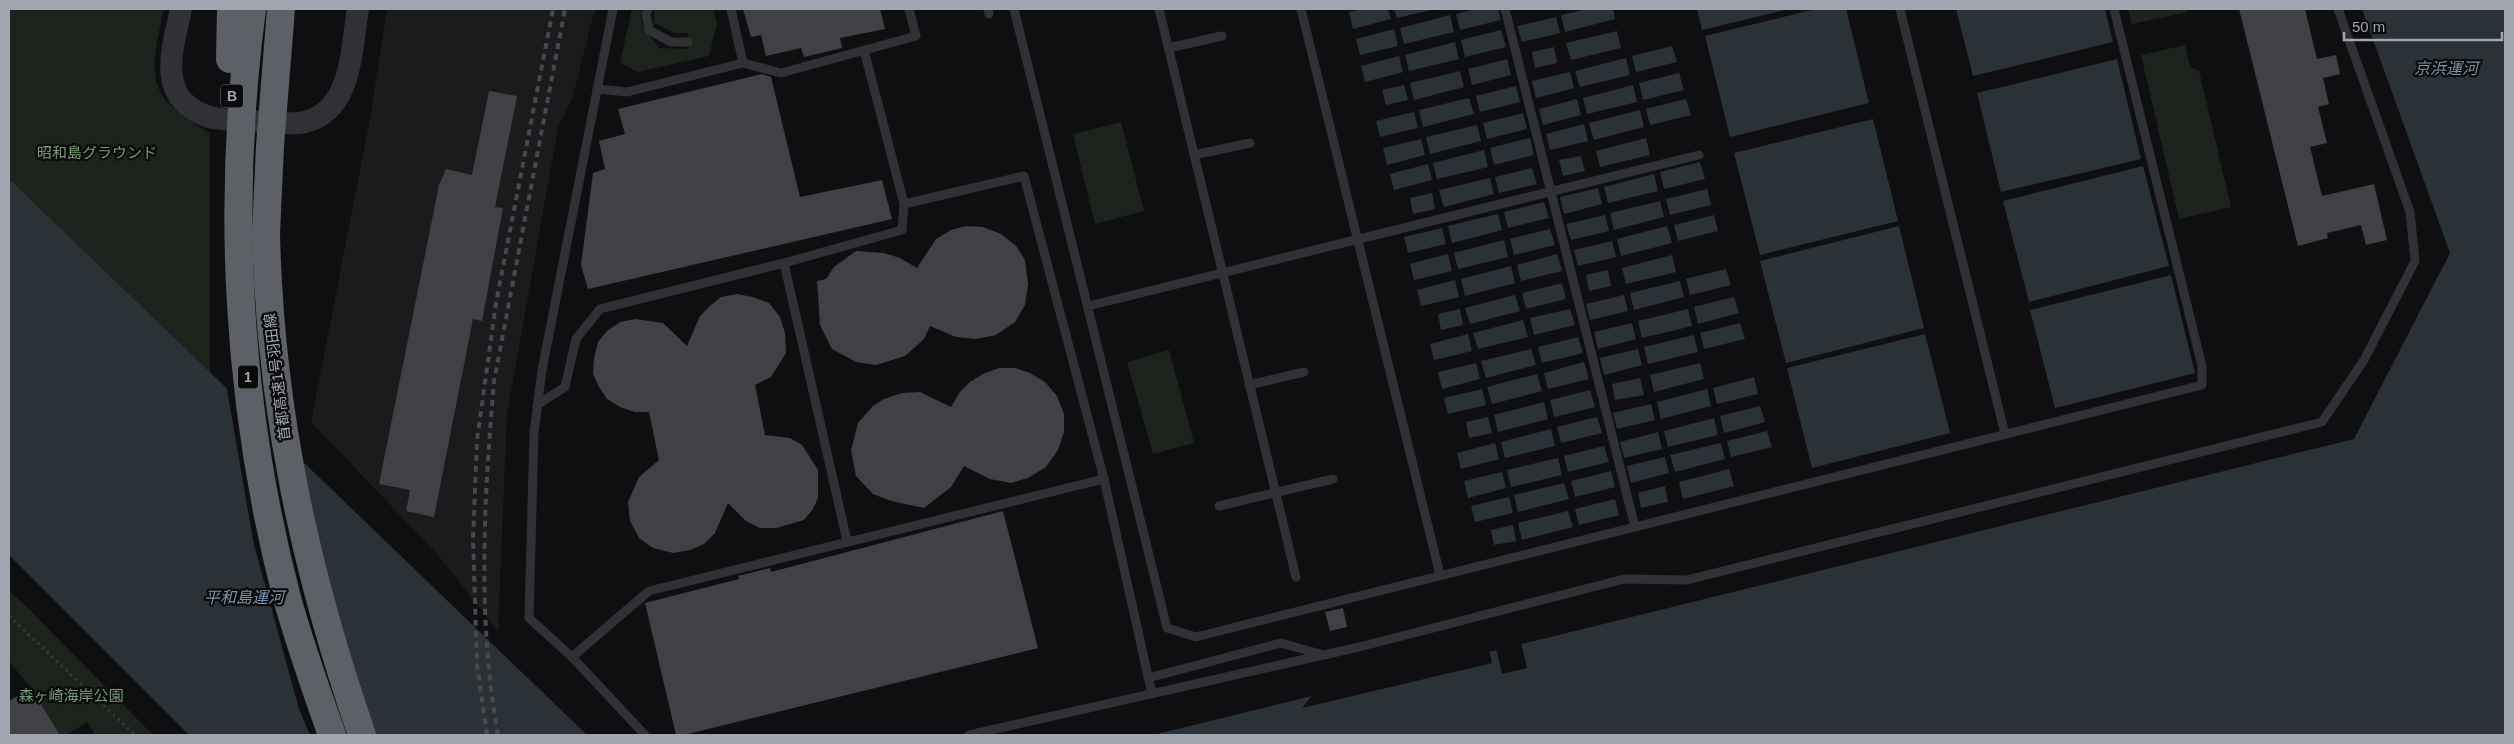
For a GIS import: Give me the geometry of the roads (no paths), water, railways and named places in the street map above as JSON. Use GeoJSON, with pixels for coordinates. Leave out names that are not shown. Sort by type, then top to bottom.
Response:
{"type":"FeatureCollection","features":[{"type":"Feature","properties":{"kind":"highway","name":"B"},"geometry":{"type":"LineString","coordinates":[[231,9],[230,58],[238,183]]}},
{"type":"Feature","properties":{"kind":"highway","name":"首都高速1号羽田線"},"geometry":{"type":"LineString","coordinates":[[252,9],[242,101],[238,183],[241,292],[255,441],[270,523],[288,599],[332,735]]}},
{"type":"Feature","properties":{"kind":"highway","name":"首都高速1号羽田線"},"geometry":{"type":"LineString","coordinates":[[281,9],[270,137],[266,234],[267,284],[274,358],[283,434],[298,517],[320,605],[362,735]]}},
{"type":"Feature","properties":{"kind":"street"},"geometry":{"type":"LineString","coordinates":[[181,9],[170,66],[175,88],[182,100],[196,112],[209,118],[296,123],[311,120],[324,113],[342,92],[347,76],[358,9]]}},
{"type":"Feature","properties":{"kind":"lane"},"geometry":{"type":"LineString","coordinates":[[613,9],[542,370],[537,405],[534,433],[529,618],[572,656],[645,735]]}},
{"type":"Feature","properties":{"kind":"lane"},"geometry":{"type":"LineString","coordinates":[[648,9],[646,14],[649,30],[672,42],[688,42]]}},
{"type":"Feature","properties":{"kind":"lane"},"geometry":{"type":"LineString","coordinates":[[731,9],[742,63]]}},
{"type":"Feature","properties":{"kind":"lane"},"geometry":{"type":"LineString","coordinates":[[597,89],[627,92],[742,63],[781,73],[916,36],[909,9]]}},
{"type":"Feature","properties":{"kind":"lane"},"geometry":{"type":"LineString","coordinates":[[1014,9],[1167,628],[1196,637],[2202,385],[2202,366],[2114,9]]}},
{"type":"Feature","properties":{"kind":"lane"},"geometry":{"type":"LineString","coordinates":[[1159,9],[1296,577]]}},
{"type":"Feature","properties":{"kind":"lane"},"geometry":{"type":"LineString","coordinates":[[1301,9],[1440,575]]}},
{"type":"Feature","properties":{"kind":"lane"},"geometry":{"type":"LineString","coordinates":[[1505,9],[1635,527]]}},
{"type":"Feature","properties":{"kind":"lane"},"geometry":{"type":"LineString","coordinates":[[1900,9],[2005,434]]}},
{"type":"Feature","properties":{"kind":"lane"},"geometry":{"type":"LineString","coordinates":[[968,735],[1322,655],[1624,579],[1687,580],[2322,422],[2364,360],[2416,261],[2410,212],[2338,9]]}},
{"type":"Feature","properties":{"kind":"lane"},"geometry":{"type":"LineString","coordinates":[[1168,48],[1222,36]]}},
{"type":"Feature","properties":{"kind":"lane"},"geometry":{"type":"LineString","coordinates":[[537,405],[565,387],[576,339],[600,309],[784,263],[902,230],[904,204],[864,50]]}},
{"type":"Feature","properties":{"kind":"lane"},"geometry":{"type":"LineString","coordinates":[[1194,155],[1250,143]]}},
{"type":"Feature","properties":{"kind":"lane"},"geometry":{"type":"LineString","coordinates":[[1088,306],[1699,155]]}},
{"type":"Feature","properties":{"kind":"lane"},"geometry":{"type":"LineString","coordinates":[[904,204],[1024,176],[1104,479],[1152,694]]}},
{"type":"Feature","properties":{"kind":"lane"},"geometry":{"type":"LineString","coordinates":[[784,263],[847,540]]}},
{"type":"Feature","properties":{"kind":"lane"},"geometry":{"type":"LineString","coordinates":[[1250,385],[1304,372]]}},
{"type":"Feature","properties":{"kind":"lane"},"geometry":{"type":"LineString","coordinates":[[572,656],[649,591],[847,540],[1104,479]]}},
{"type":"Feature","properties":{"kind":"lane"},"geometry":{"type":"LineString","coordinates":[[1220,506],[1332,479]]}},
{"type":"Feature","properties":{"kind":"lane"},"geometry":{"type":"LineString","coordinates":[[1148,678],[1281,643],[1322,655]]}},
{"type":"Feature","properties":{"kind":"water"},"geometry":{"type":"Polygon","coordinates":[[[1363,9],[1388,9],[1391,19],[1353,29],[1349,12],[1363,9]]]}},
{"type":"Feature","properties":{"kind":"water"},"geometry":{"type":"Polygon","coordinates":[[[1394,9],[1435,9],[1397,18],[1394,9]]]}},
{"type":"Feature","properties":{"kind":"water"},"geometry":{"type":"Polygon","coordinates":[[[1476,9],[1498,9],[1501,20],[1460,30],[1456,14],[1476,9]]]}},
{"type":"Feature","properties":{"kind":"water"},"geometry":{"type":"Polygon","coordinates":[[[1587,9],[1613,9],[1615,19],[1565,32],[1561,15],[1587,9]]]}},
{"type":"Feature","properties":{"kind":"water"},"geometry":{"type":"Polygon","coordinates":[[[1697,9],[1789,9],[1702,30],[1697,9]]]}},
{"type":"Feature","properties":{"kind":"water"},"geometry":{"type":"Polygon","coordinates":[[[1816,9],[1846,9],[1869,103],[1730,137],[1705,36],[1816,9]]]}},
{"type":"Feature","properties":{"kind":"water"},"geometry":{"type":"Polygon","coordinates":[[[1956,9],[2105,9],[2113,42],[1973,76],[1956,9]]]}},
{"type":"Feature","properties":{"kind":"water","name":"京浜運河"},"geometry":{"type":"Polygon","coordinates":[[[2362,9],[2505,9],[2505,735],[1153,735],[2354,439],[2450,253],[2362,9]]]}},
{"type":"Feature","properties":{"kind":"water"},"geometry":{"type":"Polygon","coordinates":[[[1450,15],[1454,32],[1404,44],[1400,28],[1450,15]]]}},
{"type":"Feature","properties":{"kind":"water"},"geometry":{"type":"Polygon","coordinates":[[[1556,17],[1560,33],[1522,42],[1517,26],[1556,17]]]}},
{"type":"Feature","properties":{"kind":"water"},"geometry":{"type":"Polygon","coordinates":[[[1394,29],[1398,46],[1360,55],[1356,39],[1394,29]]]}},
{"type":"Feature","properties":{"kind":"water"},"geometry":{"type":"Polygon","coordinates":[[[1501,30],[1506,47],[1465,57],[1461,40],[1501,30]]]}},
{"type":"Feature","properties":{"kind":"water"},"geometry":{"type":"Polygon","coordinates":[[[1617,31],[1621,48],[1571,60],[1566,43],[1617,31]]]}},
{"type":"Feature","properties":{"kind":"water"},"geometry":{"type":"Polygon","coordinates":[[[1455,42],[1459,59],[1409,71],[1405,55],[1455,42]]]}},
{"type":"Feature","properties":{"kind":"water"},"geometry":{"type":"Polygon","coordinates":[[[1672,46],[1677,62],[1636,72],[1632,56],[1672,46]]]}},
{"type":"Feature","properties":{"kind":"water"},"geometry":{"type":"Polygon","coordinates":[[[1554,47],[1557,63],[1535,68],[1532,52],[1554,47]]]}},
{"type":"Feature","properties":{"kind":"water"},"geometry":{"type":"Polygon","coordinates":[[[1399,56],[1403,72],[1365,82],[1361,66],[1399,56]]]}},
{"type":"Feature","properties":{"kind":"water"},"geometry":{"type":"Polygon","coordinates":[[[1626,58],[1630,75],[1580,87],[1575,71],[1626,58]]]}},
{"type":"Feature","properties":{"kind":"water"},"geometry":{"type":"Polygon","coordinates":[[[1507,59],[1511,75],[1472,85],[1468,69],[1507,59]]]}},
{"type":"Feature","properties":{"kind":"water"},"geometry":{"type":"Polygon","coordinates":[[[2117,59],[2141,159],[2001,192],[1977,93],[2117,59]]]}},
{"type":"Feature","properties":{"kind":"water"},"geometry":{"type":"Polygon","coordinates":[[[1460,71],[1464,87],[1414,100],[1410,83],[1460,71]]]}},
{"type":"Feature","properties":{"kind":"water"},"geometry":{"type":"Polygon","coordinates":[[[1570,72],[1574,88],[1536,98],[1532,81],[1570,72]]]}},
{"type":"Feature","properties":{"kind":"water"},"geometry":{"type":"Polygon","coordinates":[[[1679,73],[1684,90],[1643,100],[1639,83],[1679,73]]]}},
{"type":"Feature","properties":{"kind":"water"},"geometry":{"type":"Polygon","coordinates":[[[1404,85],[1408,100],[1386,105],[1382,90],[1404,85]]]}},
{"type":"Feature","properties":{"kind":"water"},"geometry":{"type":"Polygon","coordinates":[[[1633,85],[1637,102],[1587,114],[1583,98],[1633,85]]]}},
{"type":"Feature","properties":{"kind":"water"},"geometry":{"type":"Polygon","coordinates":[[[1516,86],[1520,102],[1480,112],[1476,96],[1516,86]]]}},
{"type":"Feature","properties":{"kind":"water"},"geometry":{"type":"Polygon","coordinates":[[[1469,98],[1474,114],[1423,127],[1419,110],[1469,98]]]}},
{"type":"Feature","properties":{"kind":"water"},"geometry":{"type":"Polygon","coordinates":[[[1577,99],[1581,115],[1543,125],[1539,109],[1577,99]]]}},
{"type":"Feature","properties":{"kind":"water"},"geometry":{"type":"Polygon","coordinates":[[[1686,99],[1691,115],[1650,125],[1646,109],[1686,99]]]}},
{"type":"Feature","properties":{"kind":"water"},"geometry":{"type":"Polygon","coordinates":[[[1640,110],[1644,127],[1594,140],[1589,123],[1640,110]]]}},
{"type":"Feature","properties":{"kind":"water"},"geometry":{"type":"Polygon","coordinates":[[[1414,112],[1418,128],[1380,137],[1376,121],[1414,112]]]}},
{"type":"Feature","properties":{"kind":"water"},"geometry":{"type":"Polygon","coordinates":[[[1523,113],[1527,129],[1487,139],[1483,123],[1523,113]]]}},
{"type":"Feature","properties":{"kind":"water"},"geometry":{"type":"Polygon","coordinates":[[[1873,119],[1898,221],[1760,255],[1734,153],[1873,119]]]}},
{"type":"Feature","properties":{"kind":"water"},"geometry":{"type":"Polygon","coordinates":[[[1584,124],[1588,141],[1550,150],[1546,134],[1584,124]]]}},
{"type":"Feature","properties":{"kind":"water"},"geometry":{"type":"Polygon","coordinates":[[[1477,125],[1481,141],[1430,154],[1426,137],[1477,125]]]}},
{"type":"Feature","properties":{"kind":"water"},"geometry":{"type":"Polygon","coordinates":[[[1530,138],[1534,155],[1494,165],[1490,148],[1530,138]]]}},
{"type":"Feature","properties":{"kind":"water"},"geometry":{"type":"Polygon","coordinates":[[[1646,138],[1650,155],[1600,167],[1596,151],[1646,138]]]}},
{"type":"Feature","properties":{"kind":"water"},"geometry":{"type":"Polygon","coordinates":[[[1421,139],[1425,155],[1387,165],[1383,148],[1421,139]]]}},
{"type":"Feature","properties":{"kind":"water"},"geometry":{"type":"Polygon","coordinates":[[[1484,150],[1488,167],[1437,179],[1433,163],[1484,150]]]}},
{"type":"Feature","properties":{"kind":"water"},"geometry":{"type":"Polygon","coordinates":[[[1581,156],[1585,171],[1563,176],[1559,160],[1581,156]]]}},
{"type":"Feature","properties":{"kind":"water"},"geometry":{"type":"Polygon","coordinates":[[[1700,162],[1705,179],[1664,189],[1660,172],[1700,162]]]}},
{"type":"Feature","properties":{"kind":"water"},"geometry":{"type":"Polygon","coordinates":[[[1428,164],[1432,180],[1394,190],[1390,174],[1428,164]]]}},
{"type":"Feature","properties":{"kind":"water"},"geometry":{"type":"Polygon","coordinates":[[[2143,166],[2169,266],[2029,302],[2003,201],[2143,166]]]}},
{"type":"Feature","properties":{"kind":"water"},"geometry":{"type":"Polygon","coordinates":[[[1532,168],[1537,184],[1499,193],[1495,177],[1532,168]]]}},
{"type":"Feature","properties":{"kind":"water"},"geometry":{"type":"Polygon","coordinates":[[[1654,174],[1658,191],[1608,203],[1604,187],[1654,174]]]}},
{"type":"Feature","properties":{"kind":"water"},"geometry":{"type":"Polygon","coordinates":[[[1490,178],[1494,194],[1444,207],[1439,190],[1490,178]]]}},
{"type":"Feature","properties":{"kind":"water","name":"平和島運河"},"geometry":{"type":"Polygon","coordinates":[[[9,179],[587,735],[189,735],[9,555],[9,179]]]}},
{"type":"Feature","properties":{"kind":"water"},"geometry":{"type":"Polygon","coordinates":[[[1598,188],[1602,204],[1564,214],[1560,197],[1598,188]]]}},
{"type":"Feature","properties":{"kind":"water"},"geometry":{"type":"Polygon","coordinates":[[[1707,189],[1711,205],[1670,215],[1666,199],[1707,189]]]}},
{"type":"Feature","properties":{"kind":"water"},"geometry":{"type":"Polygon","coordinates":[[[1432,193],[1435,209],[1413,214],[1410,198],[1432,193]]]}},
{"type":"Feature","properties":{"kind":"water"},"geometry":{"type":"Polygon","coordinates":[[[1660,201],[1664,217],[1614,230],[1610,213],[1660,201]]]}},
{"type":"Feature","properties":{"kind":"water"},"geometry":{"type":"Polygon","coordinates":[[[1544,202],[1549,218],[1508,228],[1504,212],[1544,202]]]}},
{"type":"Feature","properties":{"kind":"water"},"geometry":{"type":"Polygon","coordinates":[[[1498,214],[1502,230],[1452,243],[1448,226],[1498,214]]]}},
{"type":"Feature","properties":{"kind":"water"},"geometry":{"type":"Polygon","coordinates":[[[1605,215],[1609,231],[1571,240],[1566,224],[1605,215]]]}},
{"type":"Feature","properties":{"kind":"water"},"geometry":{"type":"Polygon","coordinates":[[[1714,215],[1718,231],[1678,241],[1674,225],[1714,215]]]}},
{"type":"Feature","properties":{"kind":"water"},"geometry":{"type":"Polygon","coordinates":[[[1667,226],[1672,243],[1621,256],[1617,239],[1667,226]]]}},
{"type":"Feature","properties":{"kind":"water"},"geometry":{"type":"Polygon","coordinates":[[[1899,226],[1924,328],[1786,363],[1760,261],[1899,226]]]}},
{"type":"Feature","properties":{"kind":"water"},"geometry":{"type":"Polygon","coordinates":[[[1442,228],[1446,244],[1408,253],[1404,237],[1442,228]]]}},
{"type":"Feature","properties":{"kind":"water"},"geometry":{"type":"Polygon","coordinates":[[[1550,229],[1555,245],[1514,255],[1510,239],[1550,229]]]}},
{"type":"Feature","properties":{"kind":"water"},"geometry":{"type":"Polygon","coordinates":[[[1504,240],[1508,257],[1458,269],[1454,253],[1504,240]]]}},
{"type":"Feature","properties":{"kind":"water"},"geometry":{"type":"Polygon","coordinates":[[[1612,241],[1616,257],[1578,266],[1574,250],[1612,241]]]}},
{"type":"Feature","properties":{"kind":"water"},"geometry":{"type":"Polygon","coordinates":[[[1448,254],[1452,271],[1414,280],[1410,264],[1448,254]]]}},
{"type":"Feature","properties":{"kind":"water"},"geometry":{"type":"Polygon","coordinates":[[[1557,254],[1562,271],[1521,281],[1517,265],[1557,254]]]}},
{"type":"Feature","properties":{"kind":"water"},"geometry":{"type":"Polygon","coordinates":[[[1672,255],[1676,272],[1626,284],[1622,268],[1672,255]]]}},
{"type":"Feature","properties":{"kind":"water"},"geometry":{"type":"Polygon","coordinates":[[[1511,266],[1515,283],[1465,296],[1461,279],[1511,266]]]}},
{"type":"Feature","properties":{"kind":"water"},"geometry":{"type":"Polygon","coordinates":[[[1726,269],[1731,285],[1690,295],[1686,279],[1726,269]]]}},
{"type":"Feature","properties":{"kind":"water"},"geometry":{"type":"Polygon","coordinates":[[[1608,270],[1611,286],[1589,291],[1586,275],[1608,270]]]}},
{"type":"Feature","properties":{"kind":"water"},"geometry":{"type":"Polygon","coordinates":[[[2171,275],[2195,373],[2055,408],[2030,310],[2171,275]]]}},
{"type":"Feature","properties":{"kind":"water"},"geometry":{"type":"Polygon","coordinates":[[[1455,280],[1459,297],[1421,306],[1417,290],[1455,280]]]}},
{"type":"Feature","properties":{"kind":"water"},"geometry":{"type":"Polygon","coordinates":[[[1680,281],[1684,297],[1634,310],[1630,293],[1680,281]]]}},
{"type":"Feature","properties":{"kind":"water"},"geometry":{"type":"Polygon","coordinates":[[[1562,283],[1566,299],[1526,309],[1522,293],[1562,283]]]}},
{"type":"Feature","properties":{"kind":"water"},"geometry":{"type":"Polygon","coordinates":[[[1515,295],[1520,311],[1470,324],[1465,308],[1515,295]]]}},
{"type":"Feature","properties":{"kind":"water"},"geometry":{"type":"Polygon","coordinates":[[[1624,295],[1628,311],[1590,320],[1586,304],[1624,295]]]}},
{"type":"Feature","properties":{"kind":"water"},"geometry":{"type":"Polygon","coordinates":[[[1734,297],[1739,313],[1698,324],[1694,307],[1734,297]]]}},
{"type":"Feature","properties":{"kind":"water"},"geometry":{"type":"Polygon","coordinates":[[[1460,309],[1463,325],[1441,330],[1438,314],[1460,309]]]}},
{"type":"Feature","properties":{"kind":"water"},"geometry":{"type":"Polygon","coordinates":[[[1570,309],[1575,325],[1534,335],[1530,318],[1570,309]]]}},
{"type":"Feature","properties":{"kind":"water"},"geometry":{"type":"Polygon","coordinates":[[[1688,309],[1692,326],[1642,338],[1638,321],[1688,309]]]}},
{"type":"Feature","properties":{"kind":"water"},"geometry":{"type":"Polygon","coordinates":[[[1523,320],[1528,337],[1478,349],[1473,333],[1523,320]]]}},
{"type":"Feature","properties":{"kind":"water"},"geometry":{"type":"Polygon","coordinates":[[[1632,323],[1636,339],[1598,349],[1594,332],[1632,323]]]}},
{"type":"Feature","properties":{"kind":"water"},"geometry":{"type":"Polygon","coordinates":[[[1740,323],[1745,339],[1704,349],[1700,333],[1740,323]]]}},
{"type":"Feature","properties":{"kind":"water"},"geometry":{"type":"Polygon","coordinates":[[[1468,334],[1472,351],[1434,360],[1430,344],[1468,334]]]}},
{"type":"Feature","properties":{"kind":"water"},"geometry":{"type":"Polygon","coordinates":[[[1925,334],[1950,433],[1812,468],[1787,368],[1925,334]]]}},
{"type":"Feature","properties":{"kind":"water"},"geometry":{"type":"Polygon","coordinates":[[[1694,335],[1698,352],[1648,364],[1644,347],[1694,335]]]}},
{"type":"Feature","properties":{"kind":"water"},"geometry":{"type":"Polygon","coordinates":[[[1578,337],[1583,353],[1542,363],[1538,347],[1578,337]]]}},
{"type":"Feature","properties":{"kind":"water"},"geometry":{"type":"Polygon","coordinates":[[[1531,349],[1536,365],[1486,378],[1481,361],[1531,349]]]}},
{"type":"Feature","properties":{"kind":"water"},"geometry":{"type":"Polygon","coordinates":[[[1638,349],[1642,365],[1604,375],[1600,358],[1638,349]]]}},
{"type":"Feature","properties":{"kind":"water"},"geometry":{"type":"Polygon","coordinates":[[[1584,362],[1589,379],[1548,389],[1544,373],[1584,362]]]}},
{"type":"Feature","properties":{"kind":"water"},"geometry":{"type":"Polygon","coordinates":[[[1476,363],[1480,379],[1442,389],[1438,372],[1476,363]]]}},
{"type":"Feature","properties":{"kind":"water"},"geometry":{"type":"Polygon","coordinates":[[[1700,363],[1704,379],[1654,392],[1650,375],[1700,363]]]}},
{"type":"Feature","properties":{"kind":"water"},"geometry":{"type":"Polygon","coordinates":[[[1537,374],[1542,391],[1492,404],[1487,387],[1537,374]]]}},
{"type":"Feature","properties":{"kind":"water"},"geometry":{"type":"Polygon","coordinates":[[[1754,377],[1758,394],[1717,404],[1713,388],[1754,377]]]}},
{"type":"Feature","properties":{"kind":"water"},"geometry":{"type":"Polygon","coordinates":[[[1640,378],[1644,395],[1615,400],[1612,384],[1640,378]]]}},
{"type":"Feature","properties":{"kind":"water"},"geometry":{"type":"Polygon","coordinates":[[[1482,389],[1486,405],[1448,414],[1444,398],[1482,389]]]}},
{"type":"Feature","properties":{"kind":"water"},"geometry":{"type":"Polygon","coordinates":[[[1707,389],[1711,406],[1661,419],[1657,402],[1707,389]]]}},
{"type":"Feature","properties":{"kind":"water"},"geometry":{"type":"Polygon","coordinates":[[[1590,390],[1595,407],[1554,417],[1550,400],[1590,390]]]}},
{"type":"Feature","properties":{"kind":"water"},"geometry":{"type":"Polygon","coordinates":[[[1544,402],[1548,419],[1498,432],[1494,415],[1544,402]]]}},
{"type":"Feature","properties":{"kind":"water"},"geometry":{"type":"Polygon","coordinates":[[[1651,404],[1655,420],[1617,429],[1613,413],[1651,404]]]}},
{"type":"Feature","properties":{"kind":"water"},"geometry":{"type":"Polygon","coordinates":[[[1760,406],[1765,422],[1724,433],[1720,416],[1760,406]]]}},
{"type":"Feature","properties":{"kind":"water"},"geometry":{"type":"Polygon","coordinates":[[[1488,417],[1492,433],[1469,438],[1466,422],[1488,417]]]}},
{"type":"Feature","properties":{"kind":"water"},"geometry":{"type":"Polygon","coordinates":[[[1597,417],[1602,433],[1561,443],[1557,427],[1597,417]]]}},
{"type":"Feature","properties":{"kind":"water"},"geometry":{"type":"Polygon","coordinates":[[[1714,418],[1718,435],[1668,447],[1664,431],[1714,418]]]}},
{"type":"Feature","properties":{"kind":"water"},"geometry":{"type":"Polygon","coordinates":[[[1551,429],[1555,446],[1505,458],[1501,442],[1551,429]]]}},
{"type":"Feature","properties":{"kind":"water"},"geometry":{"type":"Polygon","coordinates":[[[1767,431],[1772,447],[1731,457],[1727,441],[1767,431]]]}},
{"type":"Feature","properties":{"kind":"water"},"geometry":{"type":"Polygon","coordinates":[[[1658,432],[1662,449],[1624,458],[1620,442],[1658,432]]]}},
{"type":"Feature","properties":{"kind":"water"},"geometry":{"type":"Polygon","coordinates":[[[1495,443],[1499,459],[1461,469],[1457,453],[1495,443]]]}},
{"type":"Feature","properties":{"kind":"water"},"geometry":{"type":"Polygon","coordinates":[[[1721,443],[1725,459],[1675,472],[1670,455],[1721,443]]]}},
{"type":"Feature","properties":{"kind":"water"},"geometry":{"type":"Polygon","coordinates":[[[1604,446],[1609,462],[1568,472],[1564,456],[1604,446]]]}},
{"type":"Feature","properties":{"kind":"water"},"geometry":{"type":"Polygon","coordinates":[[[1665,457],[1669,473],[1631,483],[1627,466],[1665,457]]]}},
{"type":"Feature","properties":{"kind":"water"},"geometry":{"type":"Polygon","coordinates":[[[1558,458],[1562,475],[1511,487],[1507,470],[1558,458]]]}},
{"type":"Feature","properties":{"kind":"water"},"geometry":{"type":"Polygon","coordinates":[[[1729,469],[1734,486],[1683,499],[1679,482],[1729,469]]]}},
{"type":"Feature","properties":{"kind":"water"},"geometry":{"type":"Polygon","coordinates":[[[1611,471],[1615,487],[1575,497],[1571,481],[1611,471]]]}},
{"type":"Feature","properties":{"kind":"water"},"geometry":{"type":"Polygon","coordinates":[[[1502,472],[1506,488],[1468,498],[1464,481],[1502,472]]]}},
{"type":"Feature","properties":{"kind":"water"},"geometry":{"type":"Polygon","coordinates":[[[1564,483],[1569,499],[1518,512],[1514,495],[1564,483]]]}},
{"type":"Feature","properties":{"kind":"water"},"geometry":{"type":"Polygon","coordinates":[[[1665,486],[1668,502],[1641,508],[1638,493],[1665,486]]]}},
{"type":"Feature","properties":{"kind":"water"},"geometry":{"type":"Polygon","coordinates":[[[1509,497],[1513,513],[1475,522],[1471,506],[1509,497]]]}},
{"type":"Feature","properties":{"kind":"water"},"geometry":{"type":"Polygon","coordinates":[[[1615,499],[1619,515],[1579,525],[1575,509],[1615,499]]]}},
{"type":"Feature","properties":{"kind":"water"},"geometry":{"type":"Polygon","coordinates":[[[1568,511],[1573,527],[1522,540],[1518,523],[1568,511]]]}},
{"type":"Feature","properties":{"kind":"water"},"geometry":{"type":"Polygon","coordinates":[[[1513,525],[1516,541],[1494,545],[1491,530],[1513,525]]]}},
{"type":"Feature","properties":{"kind":"railway"},"geometry":{"type":"LineString","coordinates":[[487,735],[477,665],[473,539],[477,440],[496,303],[553,9]]}},
{"type":"Feature","properties":{"kind":"railway"},"geometry":{"type":"LineString","coordinates":[[498,735],[487,647],[484,559],[487,470],[494,381],[565,9]]}},
{"type":"Feature","properties":{"kind":"park label","name":"昭和島グラウンド"},"geometry":{"type":"Point","coordinates":[97,152]}},
{"type":"Feature","properties":{"kind":"park label","name":"森ヶ崎海岸公園"},"geometry":{"type":"Point","coordinates":[71,695]}}]}
